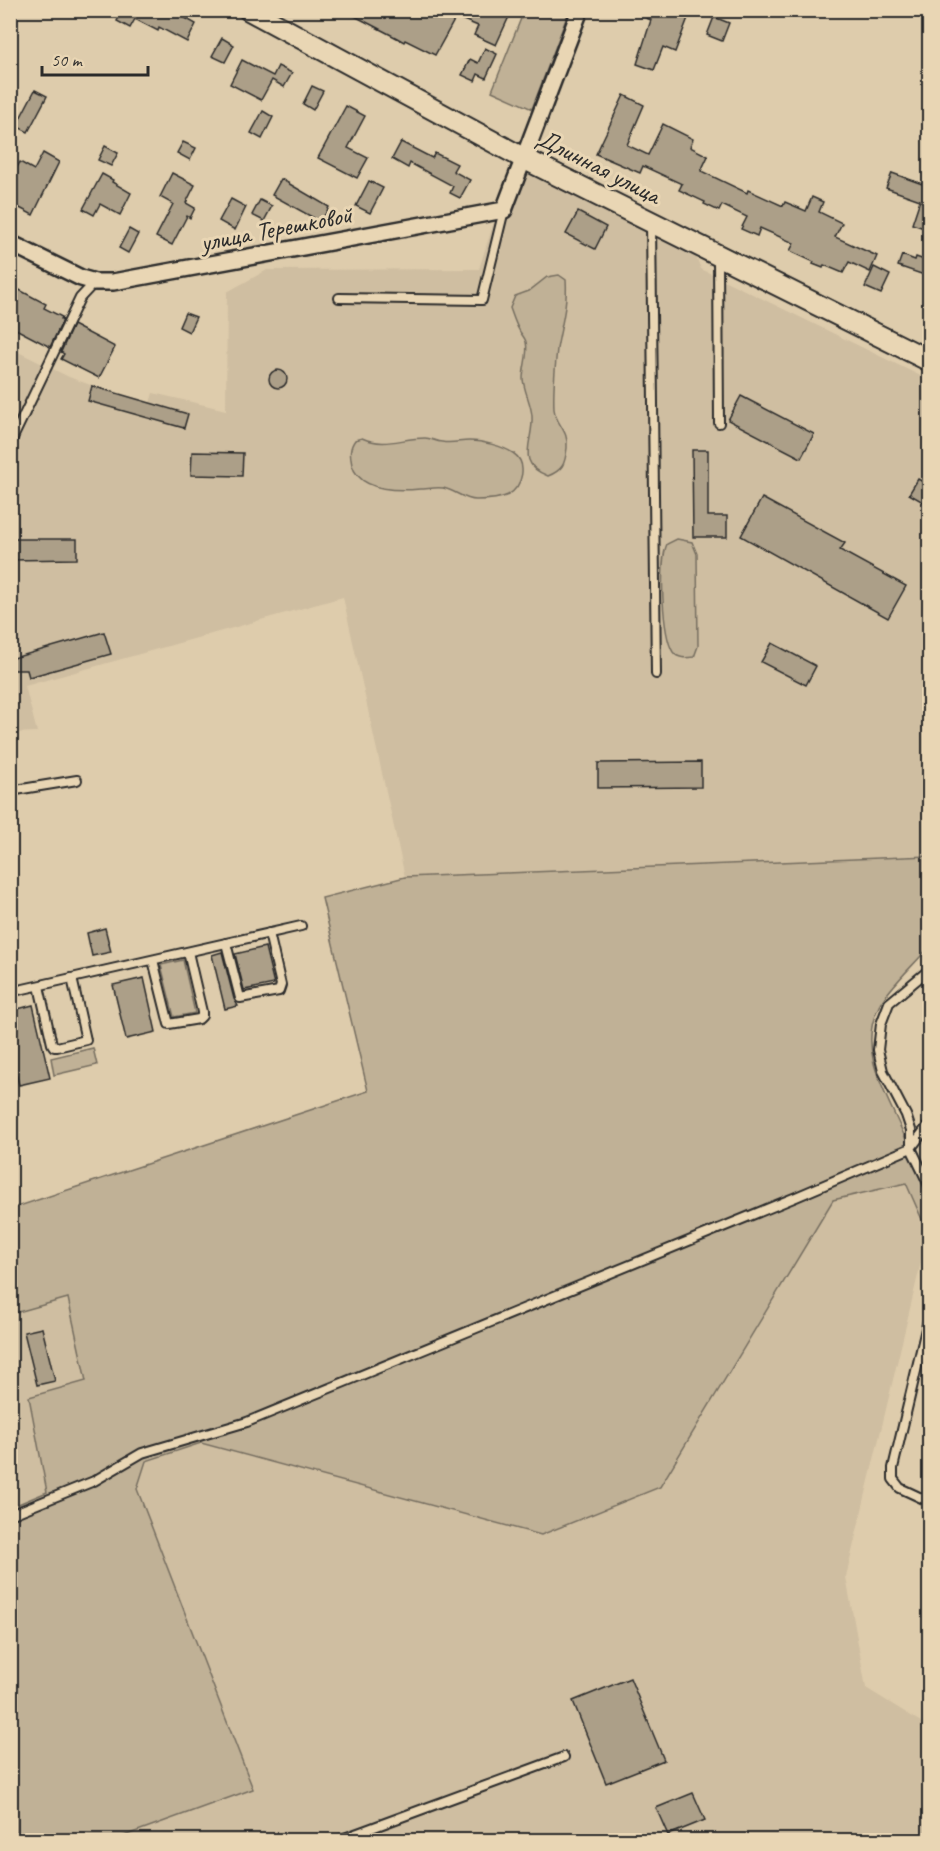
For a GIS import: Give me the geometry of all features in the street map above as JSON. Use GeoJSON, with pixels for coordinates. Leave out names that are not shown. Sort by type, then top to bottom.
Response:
{"type":"FeatureCollection","features":[{"type":"Feature","properties":{"kind":"street","name":"Длинная улица"},"geometry":{"type":"LineString","coordinates":[[249,10],[525,159],[930,361]]}},
{"type":"Feature","properties":{"kind":"street"},"geometry":{"type":"LineString","coordinates":[[504,210],[580,10]]}},
{"type":"Feature","properties":{"kind":"street","name":"улица Терешковой"},"geometry":{"type":"LineString","coordinates":[[10,243],[71,274],[95,282],[113,282],[504,210]]}},
{"type":"Feature","properties":{"kind":"lane"},"geometry":{"type":"LineString","coordinates":[[339,298],[482,300],[504,210]]}},
{"type":"Feature","properties":{"kind":"lane"},"geometry":{"type":"LineString","coordinates":[[651,222],[656,674]]}},
{"type":"Feature","properties":{"kind":"lane"},"geometry":{"type":"LineString","coordinates":[[718,255],[719,423]]}},
{"type":"Feature","properties":{"kind":"lane"},"geometry":{"type":"LineString","coordinates":[[10,444],[80,298],[95,282]]}},
{"type":"Feature","properties":{"kind":"lane"},"geometry":{"type":"LineString","coordinates":[[10,791],[77,780]]}},
{"type":"Feature","properties":{"kind":"lane"},"geometry":{"type":"LineString","coordinates":[[10,992],[301,926]]}},
{"type":"Feature","properties":{"kind":"lane"},"geometry":{"type":"LineString","coordinates":[[226,943],[238,995],[240,998],[256,996],[281,989],[269,933]]}},
{"type":"Feature","properties":{"kind":"lane"},"geometry":{"type":"LineString","coordinates":[[153,960],[169,1024],[199,1019],[202,1016],[188,952]]}},
{"type":"Feature","properties":{"kind":"lane"},"geometry":{"type":"LineString","coordinates":[[930,969],[889,1003],[881,1024],[878,1050],[883,1071],[906,1115],[911,1130],[911,1148],[930,1187]]}},
{"type":"Feature","properties":{"kind":"lane"},"geometry":{"type":"LineString","coordinates":[[39,986],[54,1047],[83,1041],[86,1040],[86,1036],[72,978]]}},
{"type":"Feature","properties":{"kind":"lane"},"geometry":{"type":"LineString","coordinates":[[10,1515],[94,1481],[142,1453],[247,1422],[911,1148],[930,1123]]}},
{"type":"Feature","properties":{"kind":"lane"},"geometry":{"type":"LineString","coordinates":[[930,1312],[892,1468],[893,1479],[900,1488],[930,1502]]}},
{"type":"Feature","properties":{"kind":"lane"},"geometry":{"type":"LineString","coordinates":[[339,1840],[564,1756]]}},
{"type":"Feature","properties":{"kind":"shaded area"},"geometry":{"type":"Polygon","coordinates":[[[524,11],[569,11],[532,109],[492,91],[524,11]]]}},
{"type":"Feature","properties":{"kind":"shaded area"},"geometry":{"type":"Polygon","coordinates":[[[513,162],[694,252],[701,269],[929,380],[929,856],[405,877],[343,597],[25,686],[37,732],[11,733],[10,348],[69,377],[150,403],[153,393],[226,410],[227,292],[267,270],[479,269],[513,162]]]}},
{"type":"Feature","properties":{"kind":"shaded area"},"geometry":{"type":"Polygon","coordinates":[[[559,275],[566,280],[566,289],[557,349],[554,409],[566,437],[567,448],[562,466],[548,476],[531,465],[529,458],[532,416],[523,379],[527,346],[510,308],[515,296],[529,291],[547,277],[559,275]]]}},
{"type":"Feature","properties":{"kind":"shaded area"},"geometry":{"type":"Polygon","coordinates":[[[362,438],[378,442],[425,438],[445,443],[469,441],[486,443],[503,448],[518,457],[522,474],[517,486],[508,495],[488,499],[472,500],[443,488],[401,490],[381,488],[363,480],[356,474],[352,465],[350,455],[352,446],[355,440],[362,438]]]}},
{"type":"Feature","properties":{"kind":"shaded area"},"geometry":{"type":"Polygon","coordinates":[[[677,539],[692,542],[697,554],[698,646],[694,657],[677,656],[669,643],[666,630],[663,566],[667,544],[677,539]]]}},
{"type":"Feature","properties":{"kind":"shaded area"},"geometry":{"type":"Polygon","coordinates":[[[929,856],[929,947],[884,998],[873,1021],[871,1036],[875,1066],[880,1081],[927,1196],[930,1210],[928,1233],[906,1183],[833,1200],[660,1487],[541,1535],[201,1443],[146,1461],[137,1489],[253,1789],[113,1840],[11,1840],[11,1507],[47,1492],[29,1397],[86,1381],[68,1298],[11,1314],[10,1209],[368,1091],[322,898],[405,877],[929,856]]]}},
{"type":"Feature","properties":{"kind":"shaded area"},"geometry":{"type":"Polygon","coordinates":[[[183,960],[195,1013],[174,1017],[161,965],[183,960]]]}},
{"type":"Feature","properties":{"kind":"shaded area"},"geometry":{"type":"Polygon","coordinates":[[[93,1048],[97,1065],[54,1075],[51,1058],[93,1048]]]}},
{"type":"Feature","properties":{"kind":"shaded area"},"geometry":{"type":"Polygon","coordinates":[[[906,1183],[928,1233],[846,1577],[866,1688],[929,1727],[929,1840],[113,1840],[253,1789],[137,1489],[146,1461],[201,1443],[542,1535],[660,1487],[833,1200],[906,1183]]]}},
{"type":"Feature","properties":{"kind":"shaded area"},"geometry":{"type":"Polygon","coordinates":[[[68,1297],[86,1381],[29,1398],[47,1492],[11,1507],[11,1314],[68,1297]]]}},
{"type":"Feature","properties":{"kind":"building"},"geometry":{"type":"Polygon","coordinates":[[[119,10],[171,10],[196,24],[187,42],[159,27],[158,31],[135,19],[130,28],[117,21],[122,12],[119,10]]]}},
{"type":"Feature","properties":{"kind":"building"},"geometry":{"type":"Polygon","coordinates":[[[343,10],[512,10],[496,45],[474,35],[478,26],[456,17],[435,55],[405,40],[404,42],[343,10]]]}},
{"type":"Feature","properties":{"kind":"building"},"geometry":{"type":"Polygon","coordinates":[[[628,10],[691,10],[675,52],[663,47],[654,70],[637,64],[651,20],[628,10]]]}},
{"type":"Feature","properties":{"kind":"building"},"geometry":{"type":"Polygon","coordinates":[[[714,17],[729,23],[722,41],[707,35],[714,17]]]}},
{"type":"Feature","properties":{"kind":"building"},"geometry":{"type":"Polygon","coordinates":[[[222,38],[234,45],[225,62],[212,56],[222,38]]]}},
{"type":"Feature","properties":{"kind":"building"},"geometry":{"type":"Polygon","coordinates":[[[485,48],[497,54],[486,78],[478,74],[475,81],[462,75],[470,59],[478,63],[485,48]]]}},
{"type":"Feature","properties":{"kind":"building"},"geometry":{"type":"Polygon","coordinates":[[[242,60],[273,76],[278,66],[292,73],[284,87],[272,80],[261,100],[230,84],[242,60]]]}},
{"type":"Feature","properties":{"kind":"building"},"geometry":{"type":"Polygon","coordinates":[[[312,86],[323,91],[313,110],[303,104],[312,86]]]}},
{"type":"Feature","properties":{"kind":"building"},"geometry":{"type":"Polygon","coordinates":[[[35,90],[47,96],[28,132],[16,126],[35,90]]]}},
{"type":"Feature","properties":{"kind":"building"},"geometry":{"type":"Polygon","coordinates":[[[624,95],[644,105],[627,145],[648,155],[663,124],[693,139],[690,147],[708,156],[701,171],[747,193],[748,190],[783,206],[785,202],[806,211],[812,197],[823,202],[819,212],[842,223],[835,237],[877,256],[870,272],[849,262],[843,273],[824,265],[823,268],[813,264],[814,262],[790,251],[794,243],[760,228],[757,236],[741,229],[747,217],[722,205],[719,211],[704,204],[705,202],[679,190],[682,184],[643,166],[640,173],[596,154],[624,95]]]}},
{"type":"Feature","properties":{"kind":"building"},"geometry":{"type":"Polygon","coordinates":[[[346,106],[365,116],[348,148],[368,158],[357,178],[318,158],[346,106]]]}},
{"type":"Feature","properties":{"kind":"building"},"geometry":{"type":"Polygon","coordinates":[[[263,111],[273,117],[262,139],[251,133],[263,111]]]}},
{"type":"Feature","properties":{"kind":"building"},"geometry":{"type":"Polygon","coordinates":[[[183,142],[196,148],[190,160],[177,153],[183,142]]]}},
{"type":"Feature","properties":{"kind":"building"},"geometry":{"type":"Polygon","coordinates":[[[401,142],[432,158],[435,153],[457,164],[453,171],[470,180],[460,198],[450,193],[453,186],[410,163],[408,168],[392,159],[401,142]]]}},
{"type":"Feature","properties":{"kind":"building"},"geometry":{"type":"Polygon","coordinates":[[[105,146],[118,153],[111,166],[98,160],[105,146]]]}},
{"type":"Feature","properties":{"kind":"building"},"geometry":{"type":"Polygon","coordinates":[[[43,153],[59,162],[33,215],[10,203],[10,180],[20,162],[34,170],[43,153]]]}},
{"type":"Feature","properties":{"kind":"building"},"geometry":{"type":"Polygon","coordinates":[[[172,173],[195,185],[186,203],[195,208],[190,218],[187,216],[172,245],[156,237],[173,204],[160,197],[172,173]]]}},
{"type":"Feature","properties":{"kind":"building"},"geometry":{"type":"Polygon","coordinates":[[[892,173],[925,185],[928,177],[930,178],[930,230],[912,224],[920,200],[886,188],[892,173]]]}},
{"type":"Feature","properties":{"kind":"building"},"geometry":{"type":"Polygon","coordinates":[[[102,174],[131,193],[120,215],[100,204],[94,215],[83,209],[102,174]]]}},
{"type":"Feature","properties":{"kind":"building"},"geometry":{"type":"Polygon","coordinates":[[[281,179],[329,207],[321,222],[272,195],[281,179]]]}},
{"type":"Feature","properties":{"kind":"building"},"geometry":{"type":"Polygon","coordinates":[[[369,181],[383,188],[370,213],[356,206],[369,181]]]}},
{"type":"Feature","properties":{"kind":"building"},"geometry":{"type":"Polygon","coordinates":[[[231,199],[246,207],[235,230],[219,221],[231,199]]]}},
{"type":"Feature","properties":{"kind":"building"},"geometry":{"type":"Polygon","coordinates":[[[260,200],[272,206],[264,221],[252,215],[260,200]]]}},
{"type":"Feature","properties":{"kind":"building"},"geometry":{"type":"Polygon","coordinates":[[[578,212],[606,227],[595,249],[566,234],[578,212]]]}},
{"type":"Feature","properties":{"kind":"building"},"geometry":{"type":"Polygon","coordinates":[[[129,229],[138,234],[128,253],[119,248],[129,229]]]}},
{"type":"Feature","properties":{"kind":"building"},"geometry":{"type":"Polygon","coordinates":[[[902,255],[930,262],[930,277],[898,266],[902,255]]]}},
{"type":"Feature","properties":{"kind":"building"},"geometry":{"type":"Polygon","coordinates":[[[874,267],[890,275],[881,294],[865,287],[874,267]]]}},
{"type":"Feature","properties":{"kind":"building"},"geometry":{"type":"Polygon","coordinates":[[[10,285],[46,304],[44,308],[62,317],[63,320],[50,347],[10,326],[10,285]]]}},
{"type":"Feature","properties":{"kind":"building"},"geometry":{"type":"Polygon","coordinates":[[[185,313],[196,317],[189,332],[179,327],[185,313]]]}},
{"type":"Feature","properties":{"kind":"building"},"geometry":{"type":"Polygon","coordinates":[[[73,325],[115,347],[99,378],[61,359],[64,354],[61,352],[73,325]]]}},
{"type":"Feature","properties":{"kind":"building"},"geometry":{"type":"Polygon","coordinates":[[[274,370],[282,370],[287,375],[285,386],[274,388],[269,383],[269,375],[274,370]]]}},
{"type":"Feature","properties":{"kind":"building"},"geometry":{"type":"Polygon","coordinates":[[[92,386],[188,414],[184,428],[88,401],[92,386]]]}},
{"type":"Feature","properties":{"kind":"building"},"geometry":{"type":"Polygon","coordinates":[[[741,396],[814,434],[801,458],[728,420],[741,396]]]}},
{"type":"Feature","properties":{"kind":"building"},"geometry":{"type":"Polygon","coordinates":[[[692,450],[708,450],[708,516],[727,516],[727,537],[693,537],[692,450]]]}},
{"type":"Feature","properties":{"kind":"building"},"geometry":{"type":"Polygon","coordinates":[[[192,452],[243,453],[242,476],[191,475],[192,452]]]}},
{"type":"Feature","properties":{"kind":"building"},"geometry":{"type":"Polygon","coordinates":[[[918,479],[930,486],[930,506],[909,494],[918,479]]]}},
{"type":"Feature","properties":{"kind":"building"},"geometry":{"type":"Polygon","coordinates":[[[762,498],[845,543],[840,550],[906,586],[888,618],[741,536],[762,498]]]}},
{"type":"Feature","properties":{"kind":"building"},"geometry":{"type":"Polygon","coordinates":[[[10,539],[77,539],[77,559],[10,560],[10,539]]]}},
{"type":"Feature","properties":{"kind":"building"},"geometry":{"type":"Polygon","coordinates":[[[104,632],[111,654],[29,677],[27,670],[10,670],[10,659],[104,632]]]}},
{"type":"Feature","properties":{"kind":"building"},"geometry":{"type":"Polygon","coordinates":[[[772,643],[816,666],[806,685],[761,662],[772,643]]]}},
{"type":"Feature","properties":{"kind":"building"},"geometry":{"type":"Polygon","coordinates":[[[701,762],[701,787],[598,788],[598,763],[701,762]]]}},
{"type":"Feature","properties":{"kind":"building"},"geometry":{"type":"Polygon","coordinates":[[[105,928],[111,952],[92,956],[87,933],[105,928]]]}},
{"type":"Feature","properties":{"kind":"building"},"geometry":{"type":"Polygon","coordinates":[[[265,947],[274,984],[244,990],[235,954],[265,947]]]}},
{"type":"Feature","properties":{"kind":"building"},"geometry":{"type":"Polygon","coordinates":[[[222,952],[234,999],[238,1006],[225,1009],[212,955],[222,952]]]}},
{"type":"Feature","properties":{"kind":"building"},"geometry":{"type":"Polygon","coordinates":[[[144,978],[156,1032],[126,1039],[113,985],[144,978]]]}},
{"type":"Feature","properties":{"kind":"building"},"geometry":{"type":"Polygon","coordinates":[[[33,1005],[50,1078],[19,1085],[10,1048],[10,1011],[33,1005]]]}},
{"type":"Feature","properties":{"kind":"building"},"geometry":{"type":"Polygon","coordinates":[[[42,1328],[55,1381],[37,1385],[24,1332],[42,1328]]]}},
{"type":"Feature","properties":{"kind":"building"},"geometry":{"type":"Polygon","coordinates":[[[630,1678],[664,1760],[606,1783],[573,1701],[630,1678]]]}},
{"type":"Feature","properties":{"kind":"building"},"geometry":{"type":"Polygon","coordinates":[[[693,1793],[705,1820],[668,1835],[656,1808],[693,1793]]]}}]}
